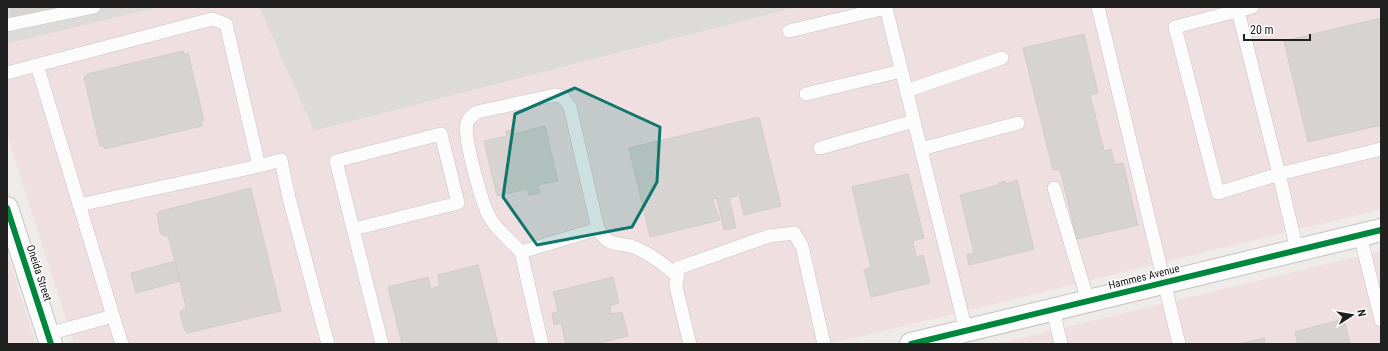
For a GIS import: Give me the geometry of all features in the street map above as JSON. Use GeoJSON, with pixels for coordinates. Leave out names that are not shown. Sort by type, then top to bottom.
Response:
{"type":"FeatureCollection","features":[{"type":"Feature","properties":{"kind":"street","name":"Oneida Street"},"geometry":{"type":"LineString","coordinates":[[8,215],[49,339]]}},
{"type":"Feature","properties":{"kind":"street","name":"Hammes Avenue"},"geometry":{"type":"LineString","coordinates":[[911,344],[1381,230]]}},
{"type":"Feature","properties":{"kind":"lane"},"geometry":{"type":"LineString","coordinates":[[7,25],[94,7]]}},
{"type":"Feature","properties":{"kind":"lane"},"geometry":{"type":"LineString","coordinates":[[789,31],[888,7],[906,91],[966,331]]}},
{"type":"Feature","properties":{"kind":"lane"},"geometry":{"type":"LineString","coordinates":[[1098,7],[1179,344]]}},
{"type":"Feature","properties":{"kind":"lane"},"geometry":{"type":"LineString","coordinates":[[1252,7],[1175,26],[1218,193],[1279,174],[1381,149]]}},
{"type":"Feature","properties":{"kind":"lane"},"geometry":{"type":"LineString","coordinates":[[1238,11],[1298,250]]}},
{"type":"Feature","properties":{"kind":"lane"},"geometry":{"type":"LineString","coordinates":[[7,73],[212,19],[226,24],[259,166]]}},
{"type":"Feature","properties":{"kind":"lane"},"geometry":{"type":"LineString","coordinates":[[906,91],[1002,58]]}},
{"type":"Feature","properties":{"kind":"lane"},"geometry":{"type":"LineString","coordinates":[[37,65],[122,344]]}},
{"type":"Feature","properties":{"kind":"lane"},"geometry":{"type":"LineString","coordinates":[[806,94],[902,71]]}},
{"type":"Feature","properties":{"kind":"lane"},"geometry":{"type":"LineString","coordinates":[[542,344],[521,252],[491,220],[481,198],[467,130],[467,123],[471,116],[477,112],[545,96],[562,96],[570,107],[598,229],[608,242],[637,248],[678,276]]}},
{"type":"Feature","properties":{"kind":"lane"},"geometry":{"type":"LineString","coordinates":[[820,148],[914,121]]}},
{"type":"Feature","properties":{"kind":"lane"},"geometry":{"type":"LineString","coordinates":[[921,149],[1018,123]]}},
{"type":"Feature","properties":{"kind":"lane"},"geometry":{"type":"LineString","coordinates":[[354,229],[458,203],[441,134],[336,161],[382,344]]}},
{"type":"Feature","properties":{"kind":"lane"},"geometry":{"type":"LineString","coordinates":[[79,205],[281,160],[289,198],[328,344]]}},
{"type":"Feature","properties":{"kind":"lane"},"geometry":{"type":"LineString","coordinates":[[1054,188],[1088,301]]}},
{"type":"Feature","properties":{"kind":"lane"},"geometry":{"type":"LineString","coordinates":[[521,252],[598,229]]}},
{"type":"Feature","properties":{"kind":"lane"},"geometry":{"type":"LineString","coordinates":[[690,344],[676,287],[678,268],[769,236],[794,233],[802,246],[824,344]]}},
{"type":"Feature","properties":{"kind":"lane"},"geometry":{"type":"LineString","coordinates":[[1360,235],[1381,320]]}},
{"type":"Feature","properties":{"kind":"lane"},"geometry":{"type":"LineString","coordinates":[[1053,310],[1061,344]]}},
{"type":"Feature","properties":{"kind":"lane"},"geometry":{"type":"LineString","coordinates":[[49,339],[113,316]]}},
{"type":"Feature","properties":{"kind":"highlighted area"},"geometry":{"type":"Polygon","coordinates":[[[575,88],[660,127],[657,182],[632,227],[537,245],[503,197],[515,114],[575,88]]]}},
{"type":"Feature","properties":{"kind":"shaded area"},"geometry":{"type":"Polygon","coordinates":[[[7,7],[160,7],[7,44],[7,7]]]}},
{"type":"Feature","properties":{"kind":"shaded area"},"geometry":{"type":"Polygon","coordinates":[[[160,7],[259,7],[314,131],[798,7],[1381,7],[1381,209],[830,344],[74,344],[7,135],[7,44],[160,7]]]}},
{"type":"Feature","properties":{"kind":"shaded area"},"geometry":{"type":"Polygon","coordinates":[[[259,7],[798,7],[314,131],[259,7]]]}},
{"type":"Feature","properties":{"kind":"shaded area"},"geometry":{"type":"Polygon","coordinates":[[[1381,251],[1381,344],[998,344],[1215,291],[1381,251]]]}},
{"type":"Feature","properties":{"kind":"shaded area"},"geometry":{"type":"Polygon","coordinates":[[[7,253],[36,344],[7,344],[7,253]]]}},
{"type":"Feature","properties":{"kind":"building"},"geometry":{"type":"Polygon","coordinates":[[[10,7],[58,7],[13,18],[10,7]]]}},
{"type":"Feature","properties":{"kind":"building"},"geometry":{"type":"Polygon","coordinates":[[[1381,18],[1381,125],[1308,142],[1284,41],[1381,18]]]}},
{"type":"Feature","properties":{"kind":"building"},"geometry":{"type":"Polygon","coordinates":[[[1084,34],[1098,93],[1090,95],[1104,151],[1111,149],[1115,165],[1123,163],[1138,225],[1077,239],[1060,169],[1053,170],[1023,48],[1084,34]]]}},
{"type":"Feature","properties":{"kind":"building"},"geometry":{"type":"Polygon","coordinates":[[[183,51],[184,54],[188,53],[204,121],[201,121],[202,126],[104,149],[104,146],[100,146],[84,77],[87,76],[87,74],[183,51]]]}},
{"type":"Feature","properties":{"kind":"building"},"geometry":{"type":"Polygon","coordinates":[[[759,117],[781,206],[744,215],[739,195],[729,198],[736,228],[724,230],[717,198],[712,199],[720,220],[650,237],[629,148],[759,117]]]}},
{"type":"Feature","properties":{"kind":"building"},"geometry":{"type":"Polygon","coordinates":[[[545,126],[558,181],[538,185],[540,193],[529,195],[527,189],[497,196],[484,141],[507,136],[506,131],[513,130],[514,134],[545,126]]]}},
{"type":"Feature","properties":{"kind":"building"},"geometry":{"type":"Polygon","coordinates":[[[908,174],[924,238],[913,241],[916,257],[923,255],[930,283],[871,297],[864,270],[871,268],[852,187],[908,174]]]}},
{"type":"Feature","properties":{"kind":"building"},"geometry":{"type":"Polygon","coordinates":[[[1017,180],[1034,249],[969,265],[967,255],[974,253],[960,195],[999,185],[998,183],[1005,181],[1006,184],[1017,180]]]}},
{"type":"Feature","properties":{"kind":"building"},"geometry":{"type":"Polygon","coordinates":[[[251,188],[281,311],[187,333],[185,331],[180,312],[186,307],[175,261],[168,236],[162,235],[160,232],[157,214],[161,211],[251,188]]]}},
{"type":"Feature","properties":{"kind":"building"},"geometry":{"type":"Polygon","coordinates":[[[175,261],[180,281],[136,293],[131,273],[175,261]]]}},
{"type":"Feature","properties":{"kind":"building"},"geometry":{"type":"Polygon","coordinates":[[[478,265],[498,344],[402,344],[388,287],[428,277],[431,289],[440,286],[438,275],[478,265]]]}},
{"type":"Feature","properties":{"kind":"building"},"geometry":{"type":"Polygon","coordinates":[[[613,277],[619,303],[610,306],[611,314],[622,312],[628,336],[596,344],[566,344],[561,323],[554,325],[552,313],[558,312],[553,292],[613,277]]]}},
{"type":"Feature","properties":{"kind":"building"},"geometry":{"type":"Polygon","coordinates":[[[1344,319],[1350,344],[1298,344],[1295,332],[1344,319]]]}},
{"type":"Feature","properties":{"kind":"building"},"geometry":{"type":"Polygon","coordinates":[[[1264,338],[1265,344],[1239,344],[1264,338]]]}},
{"type":"Feature","properties":{"kind":"cycle path"},"geometry":{"type":"LineString","coordinates":[[7,208],[51,344]]}},
{"type":"Feature","properties":{"kind":"cycle path"},"geometry":{"type":"LineString","coordinates":[[911,344],[1381,230]]}}]}
